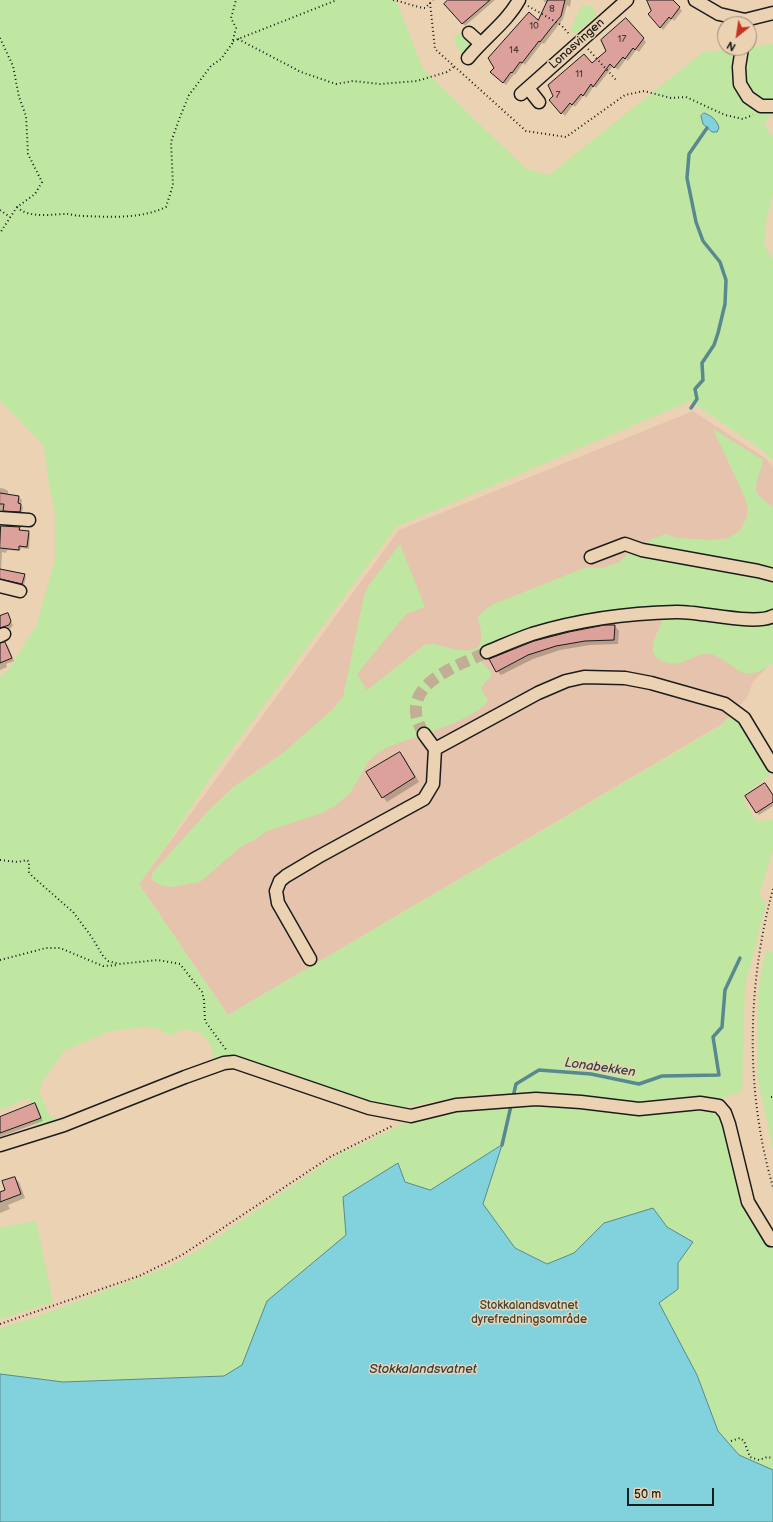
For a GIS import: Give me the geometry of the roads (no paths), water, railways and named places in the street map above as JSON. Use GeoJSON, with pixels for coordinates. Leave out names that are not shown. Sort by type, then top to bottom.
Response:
{"type":"FeatureCollection","features":[{"type":"Feature","properties":{"kind":"street"},"geometry":{"type":"LineString","coordinates":[[468,58],[480,43],[512,12],[519,0]]}},
{"type":"Feature","properties":{"kind":"street","name":"Lonasvingen"},"geometry":{"type":"LineString","coordinates":[[539,102],[525,91],[627,0]]}},
{"type":"Feature","properties":{"kind":"street"},"geometry":{"type":"LineString","coordinates":[[695,0],[719,14],[726,16]]}},
{"type":"Feature","properties":{"kind":"street"},"geometry":{"type":"LineString","coordinates":[[757,18],[773,13]]}},
{"type":"Feature","properties":{"kind":"street"},"geometry":{"type":"LineString","coordinates":[[468,33],[480,43]]}},
{"type":"Feature","properties":{"kind":"street"},"geometry":{"type":"LineString","coordinates":[[741,56],[739,67],[740,84],[748,98],[767,106]]}},
{"type":"Feature","properties":{"kind":"street"},"geometry":{"type":"LineString","coordinates":[[0,518],[30,520]]}},
{"type":"Feature","properties":{"kind":"street"},"geometry":{"type":"LineString","coordinates":[[591,557],[625,544],[642,550],[773,575]]}},
{"type":"Feature","properties":{"kind":"street"},"geometry":{"type":"LineString","coordinates":[[0,586],[20,590]]}},
{"type":"Feature","properties":{"kind":"street"},"geometry":{"type":"LineString","coordinates":[[487,652],[530,635],[599,619],[676,612],[705,613],[744,619],[765,619],[773,616]]}},
{"type":"Feature","properties":{"kind":"street"},"geometry":{"type":"LineString","coordinates":[[434,749],[538,692],[584,677],[601,676],[625,678],[651,683],[725,704],[744,718],[773,766]]}},
{"type":"Feature","properties":{"kind":"street"},"geometry":{"type":"LineString","coordinates":[[310,959],[278,902],[276,891],[280,881],[318,857],[424,799],[433,784],[434,749],[424,734]]}},
{"type":"Feature","properties":{"kind":"street"},"geometry":{"type":"LineString","coordinates":[[0,1145],[64,1125],[191,1075],[224,1063],[234,1062],[369,1108],[411,1116],[456,1104],[536,1098],[639,1108],[700,1104],[719,1106],[725,1113],[729,1124],[748,1202],[771,1240],[773,1240]]}},
{"type":"Feature","properties":{"kind":"water"},"geometry":{"type":"Polygon","coordinates":[[[704,113],[712,117],[718,125],[719,128],[717,132],[712,132],[703,124],[701,116],[704,113]]]}},
{"type":"Feature","properties":{"kind":"water","name":"Stokkalandsvatnet"},"geometry":{"type":"Polygon","coordinates":[[[502,1145],[483,1204],[515,1248],[547,1264],[574,1253],[604,1223],[653,1208],[667,1227],[693,1242],[678,1263],[678,1289],[659,1303],[697,1375],[718,1431],[739,1455],[773,1470],[773,1522],[0,1522],[0,1374],[63,1382],[224,1376],[242,1365],[267,1301],[346,1235],[343,1197],[398,1163],[405,1182],[430,1190],[502,1145]]]}},
{"type":"Feature","properties":{"kind":"waterway","name":"Lonabekken"},"geometry":{"type":"LineString","coordinates":[[691,408],[697,399],[695,389],[703,380],[702,363],[714,345],[725,304],[726,280],[720,262],[703,241],[696,222],[687,178],[689,154],[707,128]]}},
{"type":"Feature","properties":{"kind":"waterway","name":"Lonabekken"},"geometry":{"type":"LineString","coordinates":[[502,1145],[516,1084],[539,1070],[591,1074],[639,1084],[662,1076],[719,1075],[713,1037],[722,1027],[725,990],[740,958]]}},
{"type":"Feature","properties":{"kind":"tunnel"},"geometry":{"type":"LineString","coordinates":[[424,734],[417,717],[416,703],[422,691],[444,672],[487,652]]}},
{"type":"Feature","properties":{"kind":"park label","name":"Stokkalandsvatnet dyrefredningsområde"},"geometry":{"type":"Point","coordinates":[529,1313]}}]}
